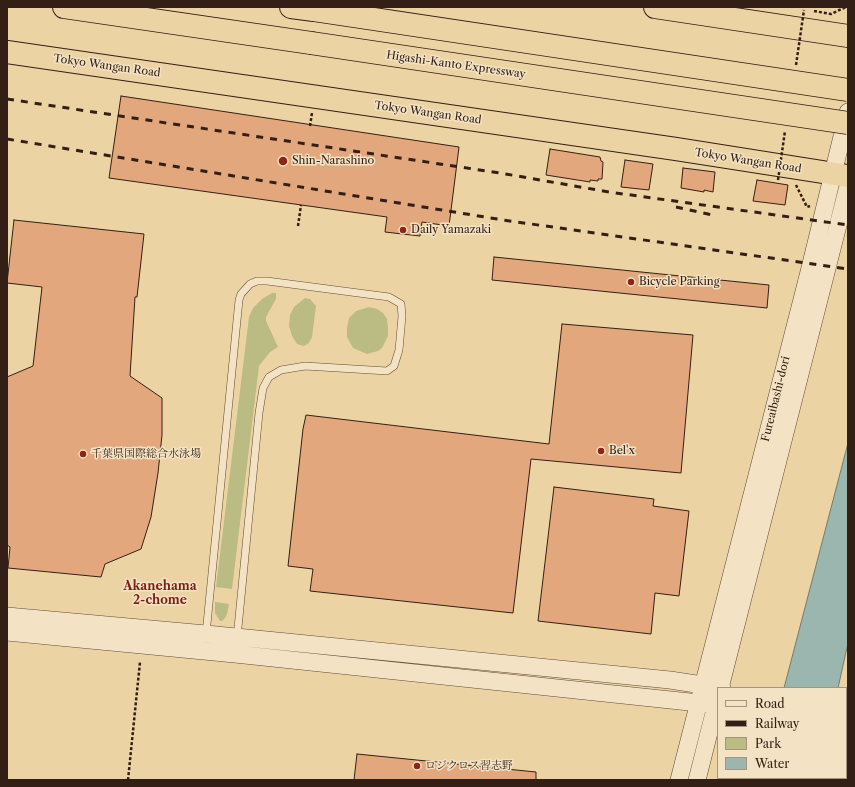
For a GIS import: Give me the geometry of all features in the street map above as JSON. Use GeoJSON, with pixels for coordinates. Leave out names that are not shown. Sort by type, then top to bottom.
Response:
{"type":"FeatureCollection","features":[{"type":"Feature","properties":{"kind":"highway","name":"Higashi-Kanto Expressway"},"geometry":{"type":"LineString","coordinates":[[64,7],[848,123]]}},
{"type":"Feature","properties":{"kind":"highway"},"geometry":{"type":"LineString","coordinates":[[291,7],[848,90]]}},
{"type":"Feature","properties":{"kind":"highway"},"geometry":{"type":"LineString","coordinates":[[656,7],[848,36]]}},
{"type":"Feature","properties":{"kind":"highway","name":"Tokyo Wangan Road"},"geometry":{"type":"LineString","coordinates":[[7,52],[676,149],[843,179]]}},
{"type":"Feature","properties":{"kind":"street","name":"Fureaibashi-dori"},"geometry":{"type":"LineString","coordinates":[[721,687],[843,179],[848,112]]}},
{"type":"Feature","properties":{"kind":"street","name":"Fureaibashi-dori"},"geometry":{"type":"LineString","coordinates":[[679,780],[809,272],[843,179]]}},
{"type":"Feature","properties":{"kind":"street"},"geometry":{"type":"LineString","coordinates":[[7,616],[236,646],[670,680],[703,685],[717,694]]}},
{"type":"Feature","properties":{"kind":"street"},"geometry":{"type":"LineString","coordinates":[[7,632],[205,643]]}},
{"type":"Feature","properties":{"kind":"street"},"geometry":{"type":"LineString","coordinates":[[236,646],[699,702],[717,696]]}},
{"type":"Feature","properties":{"kind":"street","name":"Fureaibashi-dori"},"geometry":{"type":"LineString","coordinates":[[697,780],[717,703]]}},
{"type":"Feature","properties":{"kind":"lane"},"geometry":{"type":"LineString","coordinates":[[205,643],[238,307],[241,294],[250,284],[257,281],[268,281],[389,297],[401,304],[402,316],[399,350],[394,366],[387,371],[305,366],[281,370],[269,377],[264,388],[259,413],[236,646]]}},
{"type":"Feature","properties":{"kind":"path"},"geometry":{"type":"LineString","coordinates":[[804,10],[831,14],[846,7]]}},
{"type":"Feature","properties":{"kind":"path"},"geometry":{"type":"LineString","coordinates":[[310,126],[313,108]]}},
{"type":"Feature","properties":{"kind":"path"},"geometry":{"type":"LineString","coordinates":[[778,180],[784,182]]}},
{"type":"Feature","properties":{"kind":"path"},"geometry":{"type":"LineString","coordinates":[[790,183],[796,184],[807,207],[813,205]]}},
{"type":"Feature","properties":{"kind":"path"},"geometry":{"type":"LineString","coordinates":[[298,226],[301,206]]}},
{"type":"Feature","properties":{"kind":"path"},"geometry":{"type":"LineString","coordinates":[[128,780],[140,662]]}},
{"type":"Feature","properties":{"kind":"green space"},"geometry":{"type":"Polygon","coordinates":[[[272,293],[276,293],[276,299],[266,317],[266,321],[278,347],[270,352],[259,366],[232,589],[216,587],[249,317],[253,308],[262,299],[272,293]]]}},
{"type":"Feature","properties":{"kind":"green space"},"geometry":{"type":"Polygon","coordinates":[[[305,298],[310,299],[316,306],[312,337],[309,343],[304,346],[297,344],[292,336],[289,326],[290,315],[294,307],[305,298]]]}},
{"type":"Feature","properties":{"kind":"green space"},"geometry":{"type":"Polygon","coordinates":[[[369,307],[377,309],[383,313],[387,319],[388,336],[382,348],[378,351],[367,354],[353,348],[347,337],[347,328],[349,318],[356,311],[369,307]]]}},
{"type":"Feature","properties":{"kind":"green space"},"geometry":{"type":"Polygon","coordinates":[[[215,602],[229,604],[227,614],[222,621],[220,621],[215,613],[215,602]]]}},
{"type":"Feature","properties":{"kind":"water"},"geometry":{"type":"Polygon","coordinates":[[[848,443],[848,643],[838,687],[784,687],[848,443]]]}},
{"type":"Feature","properties":{"kind":"water"},"geometry":{"type":"Polygon","coordinates":[[[763,779],[816,779],[816,780],[763,779]]]}},
{"type":"Feature","properties":{"kind":"building","name":"Shin-Narashino"},"geometry":{"type":"Polygon","coordinates":[[[121,96],[459,147],[449,226],[422,222],[420,236],[385,232],[387,217],[109,178],[121,96]]]}},
{"type":"Feature","properties":{"kind":"building"},"geometry":{"type":"Polygon","coordinates":[[[550,149],[600,157],[601,161],[603,162],[602,179],[598,179],[598,181],[590,180],[590,182],[546,175],[550,149]]]}},
{"type":"Feature","properties":{"kind":"building"},"geometry":{"type":"Polygon","coordinates":[[[625,160],[653,164],[649,190],[621,187],[625,160]]]}},
{"type":"Feature","properties":{"kind":"building"},"geometry":{"type":"Polygon","coordinates":[[[683,168],[715,172],[713,192],[681,188],[683,168]]]}},
{"type":"Feature","properties":{"kind":"building"},"geometry":{"type":"Polygon","coordinates":[[[757,180],[788,185],[785,205],[753,201],[757,180]]]}},
{"type":"Feature","properties":{"kind":"building","name":"千葉県国際総合水泳場"},"geometry":{"type":"Polygon","coordinates":[[[14,220],[144,234],[137,297],[135,297],[130,376],[162,398],[162,435],[158,473],[151,517],[141,549],[105,564],[101,577],[8,568],[10,547],[7,545],[7,377],[33,366],[42,287],[7,283],[14,220]]]}},
{"type":"Feature","properties":{"kind":"building","name":"Bicycle Parking"},"geometry":{"type":"Polygon","coordinates":[[[494,257],[769,285],[767,308],[492,280],[494,257]]]}},
{"type":"Feature","properties":{"kind":"building"},"geometry":{"type":"Polygon","coordinates":[[[562,324],[693,335],[681,473],[531,459],[513,613],[310,591],[313,569],[288,566],[303,429],[306,415],[549,444],[562,324]]]}},
{"type":"Feature","properties":{"kind":"building"},"geometry":{"type":"Polygon","coordinates":[[[554,487],[654,499],[653,506],[689,511],[679,596],[655,593],[651,634],[538,621],[554,487]]]}},
{"type":"Feature","properties":{"kind":"building","name":"ロジクロス習志野"},"geometry":{"type":"Polygon","coordinates":[[[357,754],[536,772],[536,780],[354,780],[357,754]]]}},
{"type":"Feature","properties":{"kind":"railway"},"geometry":{"type":"LineString","coordinates":[[7,99],[500,173],[609,192],[848,225]]}},
{"type":"Feature","properties":{"kind":"railway"},"geometry":{"type":"LineString","coordinates":[[7,139],[503,220],[848,269]]}},
{"type":"Feature","properties":{"kind":"railway"},"geometry":{"type":"LineString","coordinates":[[676,207],[717,216]]}},
{"type":"Feature","properties":{"kind":"place","name":"Shin-Narashino"},"geometry":{"type":"Point","coordinates":[283,161]}},
{"type":"Feature","properties":{"kind":"place","name":"Daily Yamazaki"},"geometry":{"type":"Point","coordinates":[403,230]}},
{"type":"Feature","properties":{"kind":"place","name":"Bicycle Parking"},"geometry":{"type":"Point","coordinates":[631,282]}},
{"type":"Feature","properties":{"kind":"place","name":"Bel'x"},"geometry":{"type":"Point","coordinates":[601,451]}},
{"type":"Feature","properties":{"kind":"place","name":"千葉県国際総合水泳場"},"geometry":{"type":"Point","coordinates":[83,454]}},
{"type":"Feature","properties":{"kind":"place","name":"ロジクロス習志野"},"geometry":{"type":"Point","coordinates":[417,766]}},
{"type":"Feature","properties":{"kind":"district","name":"Akanehama 2-chome"},"geometry":{"type":"Point","coordinates":[160,594]}}]}
